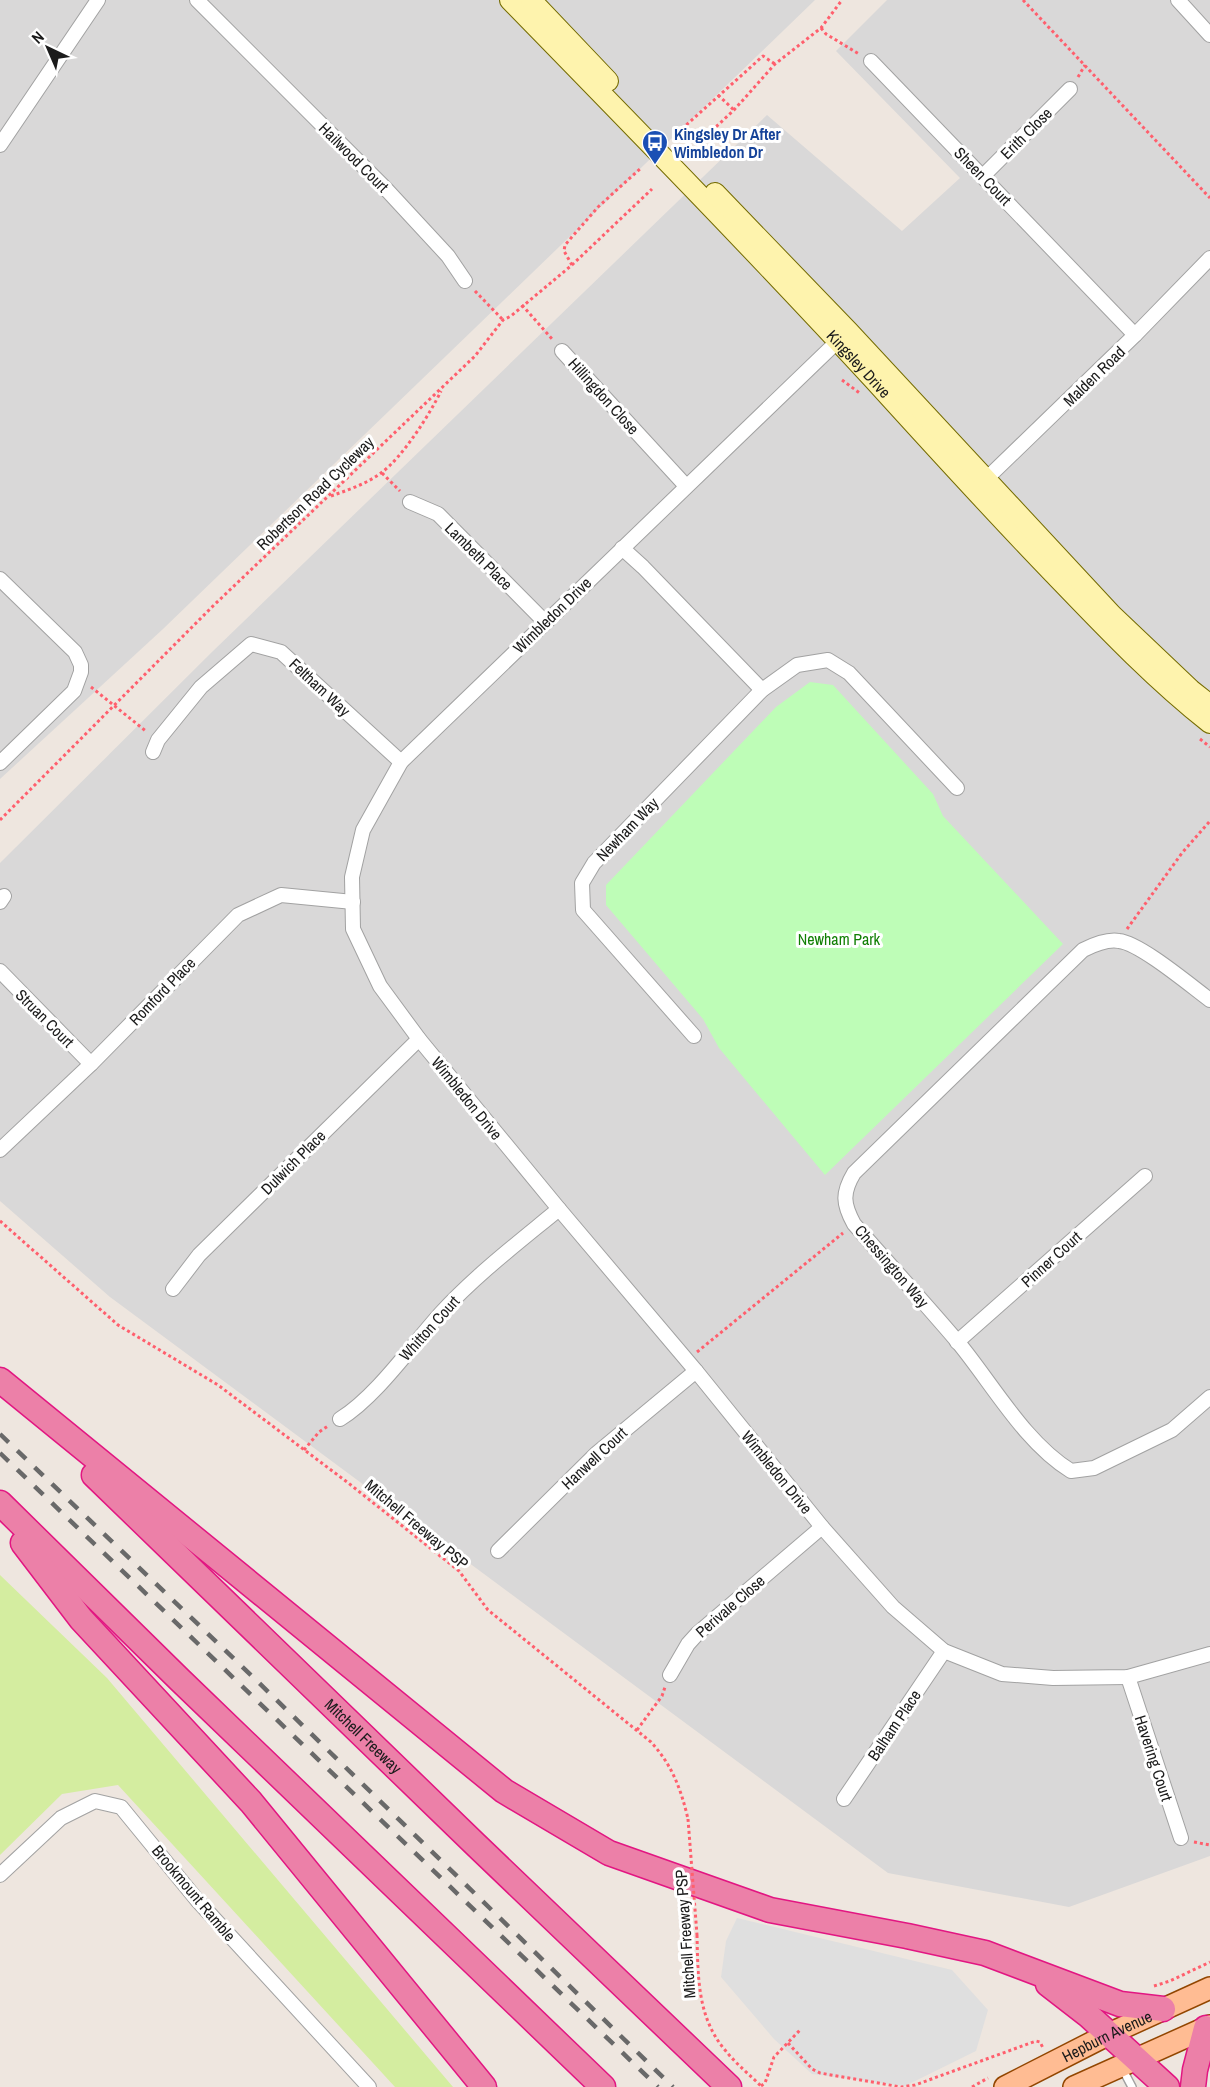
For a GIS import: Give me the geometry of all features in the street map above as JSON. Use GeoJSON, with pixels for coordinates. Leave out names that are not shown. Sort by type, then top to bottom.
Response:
{"type":"FeatureCollection","features":[{"type":"Feature","properties":{"kind":"highway"},"geometry":{"type":"LineString","coordinates":[[0,1382],[504,1791],[609,1853],[770,1910],[985,1953],[1120,2004],[1163,2009]]}},
{"type":"Feature","properties":{"kind":"highway","name":"Mitchell Freeway"},"geometry":{"type":"LineString","coordinates":[[0,1382],[474,1844],[729,2087]]}},
{"type":"Feature","properties":{"kind":"highway"},"geometry":{"type":"LineString","coordinates":[[0,1503],[180,1680],[603,2087]]}},
{"type":"Feature","properties":{"kind":"highway"},"geometry":{"type":"LineString","coordinates":[[0,1512],[81,1619],[251,1802],[484,2087]]}},
{"type":"Feature","properties":{"kind":"highway"},"geometry":{"type":"LineString","coordinates":[[1029,1970],[1109,2034],[1128,2062],[1167,2087]]}},
{"type":"Feature","properties":{"kind":"highway"},"geometry":{"type":"LineString","coordinates":[[1193,2087],[1195,2070],[1208,2027]]}},
{"type":"Feature","properties":{"kind":"main road","name":"Kingsley Drive"},"geometry":{"type":"LineString","coordinates":[[510,0],[658,152],[843,336]]}},
{"type":"Feature","properties":{"kind":"main road","name":"Kingsley Drive"},"geometry":{"type":"LineString","coordinates":[[531,0],[980,485],[1112,635],[1178,697],[1210,723]]}},
{"type":"Feature","properties":{"kind":"main road","name":"Kingsley Drive"},"geometry":{"type":"LineString","coordinates":[[980,485],[1112,615],[1210,705]]}},
{"type":"Feature","properties":{"kind":"main road","name":"Hepburn Avenue"},"geometry":{"type":"LineString","coordinates":[[1005,2087],[1109,2034],[1210,1988]]}},
{"type":"Feature","properties":{"kind":"main road","name":"Hepburn Avenue"},"geometry":{"type":"LineString","coordinates":[[1074,2087],[1208,2027]]}},
{"type":"Feature","properties":{"kind":"street"},"geometry":{"type":"LineString","coordinates":[[0,145],[98,0]]}},
{"type":"Feature","properties":{"kind":"street","name":"Hailwood Court"},"geometry":{"type":"LineString","coordinates":[[197,0],[386,189],[448,256],[465,281]]}},
{"type":"Feature","properties":{"kind":"street"},"geometry":{"type":"LineString","coordinates":[[1178,0],[1210,35]]}},
{"type":"Feature","properties":{"kind":"street","name":"Sheen Court"},"geometry":{"type":"LineString","coordinates":[[871,61],[1135,335]]}},
{"type":"Feature","properties":{"kind":"street","name":"Erith Close"},"geometry":{"type":"LineString","coordinates":[[983,176],[1070,89]]}},
{"type":"Feature","properties":{"kind":"street","name":"Malden Road"},"geometry":{"type":"LineString","coordinates":[[980,485],[1135,335],[1210,258]]}},
{"type":"Feature","properties":{"kind":"street","name":"Wimbledon Drive"},"geometry":{"type":"LineString","coordinates":[[843,336],[400,762],[363,830],[352,876],[353,929],[380,986],[419,1039],[559,1209],[692,1365],[822,1527],[893,1607],[944,1651],[1002,1674],[1053,1678],[1128,1677],[1210,1654]]}},
{"type":"Feature","properties":{"kind":"street","name":"Hillingdon Close"},"geometry":{"type":"LineString","coordinates":[[562,351],[686,486]]}},
{"type":"Feature","properties":{"kind":"street","name":"Lambeth Place"},"geometry":{"type":"LineString","coordinates":[[410,502],[438,514],[545,622]]}},
{"type":"Feature","properties":{"kind":"street"},"geometry":{"type":"LineString","coordinates":[[622,548],[762,690]]}},
{"type":"Feature","properties":{"kind":"street"},"geometry":{"type":"LineString","coordinates":[[0,579],[75,652],[81,665],[80,678],[74,691],[0,763]]}},
{"type":"Feature","properties":{"kind":"street","name":"Feltham Way"},"geometry":{"type":"LineString","coordinates":[[155,746],[201,687],[251,644],[281,652],[400,762]]}},
{"type":"Feature","properties":{"kind":"street","name":"Newham Way"},"geometry":{"type":"LineString","coordinates":[[694,1036],[583,910],[582,883],[594,863],[762,690],[796,665],[828,660],[849,673],[957,788]]}},
{"type":"Feature","properties":{"kind":"street","name":"Romford Place"},"geometry":{"type":"LineString","coordinates":[[0,1150],[91,1064],[238,915],[281,895],[352,902]]}},
{"type":"Feature","properties":{"kind":"street"},"geometry":{"type":"LineString","coordinates":[[1119,941],[1146,953],[1210,1000]]}},
{"type":"Feature","properties":{"kind":"street","name":"Chessington Way"},"geometry":{"type":"LineString","coordinates":[[1119,941],[1092,945],[1073,959],[854,1173],[848,1184],[844,1200],[854,1224],[957,1342],[1048,1454],[1071,1471],[1094,1468],[1172,1430],[1210,1397]]}},
{"type":"Feature","properties":{"kind":"street","name":"Struan Court"},"geometry":{"type":"LineString","coordinates":[[0,971],[91,1064]]}},
{"type":"Feature","properties":{"kind":"street","name":"Dulwich Place"},"geometry":{"type":"LineString","coordinates":[[173,1289],[199,1255],[419,1039]]}},
{"type":"Feature","properties":{"kind":"street","name":"Pinner Court"},"geometry":{"type":"LineString","coordinates":[[957,1342],[1145,1176]]}},
{"type":"Feature","properties":{"kind":"street","name":"Whitton Court"},"geometry":{"type":"LineString","coordinates":[[340,1419],[372,1392],[471,1283],[559,1209]]}},
{"type":"Feature","properties":{"kind":"street","name":"Hanwell Court"},"geometry":{"type":"LineString","coordinates":[[498,1551],[596,1454],[692,1365]]}},
{"type":"Feature","properties":{"kind":"street","name":"Perivale Close"},"geometry":{"type":"LineString","coordinates":[[670,1675],[688,1644],[698,1633],[822,1527]]}},
{"type":"Feature","properties":{"kind":"street","name":"Balham Place"},"geometry":{"type":"LineString","coordinates":[[844,1799],[944,1651]]}},
{"type":"Feature","properties":{"kind":"street","name":"Havering Court"},"geometry":{"type":"LineString","coordinates":[[1128,1677],[1180,1838]]}},
{"type":"Feature","properties":{"kind":"street","name":"Brookmount Ramble"},"geometry":{"type":"LineString","coordinates":[[0,1875],[61,1818],[96,1801],[121,1807],[197,1900],[369,2087]]}},
{"type":"Feature","properties":{"kind":"lane"},"geometry":{"type":"LineString","coordinates":[[1128,2062],[1132,2087]]}},
{"type":"Feature","properties":{"kind":"path"},"geometry":{"type":"LineString","coordinates":[[704,139],[734,110],[775,64],[821,28],[842,0]]}},
{"type":"Feature","properties":{"kind":"path"},"geometry":{"type":"LineString","coordinates":[[1023,0],[1210,198]]}},
{"type":"Feature","properties":{"kind":"path"},"geometry":{"type":"LineString","coordinates":[[821,28],[826,34],[871,61]]}},
{"type":"Feature","properties":{"kind":"path"},"geometry":{"type":"LineString","coordinates":[[674,137],[763,56],[775,64]]}},
{"type":"Feature","properties":{"kind":"path"},"geometry":{"type":"LineString","coordinates":[[718,95],[734,110]]}},
{"type":"Feature","properties":{"kind":"path"},"geometry":{"type":"LineString","coordinates":[[572,265],[564,251],[565,245],[598,207],[642,167]]}},
{"type":"Feature","properties":{"kind":"path","name":"Robertson Road Cycleway"},"geometry":{"type":"LineString","coordinates":[[0,820],[213,606],[475,356],[503,320],[511,316],[572,265],[652,189]]}},
{"type":"Feature","properties":{"kind":"path"},"geometry":{"type":"LineString","coordinates":[[465,281],[503,320]]}},
{"type":"Feature","properties":{"kind":"path","name":"Hillingdon Close"},"geometry":{"type":"LineString","coordinates":[[522,305],[562,351]]}},
{"type":"Feature","properties":{"kind":"path"},"geometry":{"type":"LineString","coordinates":[[329,497],[356,488],[382,473],[409,442],[433,408],[443,387]]}},
{"type":"Feature","properties":{"kind":"path"},"geometry":{"type":"LineString","coordinates":[[382,473],[410,502]]}},
{"type":"Feature","properties":{"kind":"path"},"geometry":{"type":"LineString","coordinates":[[80,678],[155,746]]}},
{"type":"Feature","properties":{"kind":"path"},"geometry":{"type":"LineString","coordinates":[[1119,941],[1182,853],[1210,821]]}},
{"type":"Feature","properties":{"kind":"path","name":"Mitchell Freeway PSP"},"geometry":{"type":"LineString","coordinates":[[0,1221],[118,1325],[218,1385],[459,1571],[488,1610],[637,1730],[657,1749],[672,1770],[683,1794],[688,1819],[699,1993],[708,2023],[725,2050],[762,2087]]}},
{"type":"Feature","properties":{"kind":"path"},"geometry":{"type":"LineString","coordinates":[[692,1365],[854,1224]]}},
{"type":"Feature","properties":{"kind":"path"},"geometry":{"type":"LineString","coordinates":[[304,1450],[319,1432],[340,1419]]}},
{"type":"Feature","properties":{"kind":"path"},"geometry":{"type":"LineString","coordinates":[[637,1730],[662,1696],[670,1675]]}},
{"type":"Feature","properties":{"kind":"path"},"geometry":{"type":"LineString","coordinates":[[1147,1988],[1170,1982],[1210,1962]]}},
{"type":"Feature","properties":{"kind":"path"},"geometry":{"type":"LineString","coordinates":[[762,2087],[772,2061],[800,2031]]}},
{"type":"Feature","properties":{"kind":"path"},"geometry":{"type":"LineString","coordinates":[[788,2043],[812,2069],[820,2073],[901,2087],[915,2085],[1036,2041],[1040,2042],[1043,2048]]}},
{"type":"Feature","properties":{"kind":"shaded area"},"geometry":{"type":"Polygon","coordinates":[[[0,0],[815,0],[163,629],[0,779],[0,0]]]}},
{"type":"Feature","properties":{"kind":"shaded area"},"geometry":{"type":"Polygon","coordinates":[[[887,0],[1210,0],[1210,1856],[1069,1907],[888,1873],[110,1297],[0,1201],[0,863],[213,651],[767,115],[902,231],[960,178],[836,51],[887,0]]]}},
{"type":"Feature","properties":{"kind":"shaded area"},"geometry":{"type":"Polygon","coordinates":[[[737,1918],[952,1970],[988,2010],[976,2051],[905,2086],[812,2074],[774,2039],[721,1977],[726,1941],[737,1918]]]}},
{"type":"Feature","properties":{"kind":"green space","name":"Newham Park"},"geometry":{"type":"Polygon","coordinates":[[[810,682],[833,685],[933,794],[943,816],[1063,944],[825,1175],[719,1048],[703,1019],[606,905],[606,885],[776,707],[810,682]]]}},
{"type":"Feature","properties":{"kind":"green space"},"geometry":{"type":"Polygon","coordinates":[[[0,1575],[107,1678],[453,2087],[395,2087],[118,1785],[62,1794],[0,1855],[0,1575]]]}},
{"type":"Feature","properties":{"kind":"railway"},"geometry":{"type":"LineString","coordinates":[[0,1434],[673,2087]]}},
{"type":"Feature","properties":{"kind":"railway"},"geometry":{"type":"LineString","coordinates":[[0,1453],[658,2087]]}},
{"type":"Feature","properties":{"kind":"place","name":"Kingsley Dr After Wimbledon Dr"},"geometry":{"type":"Point","coordinates":[655,166]}}]}
